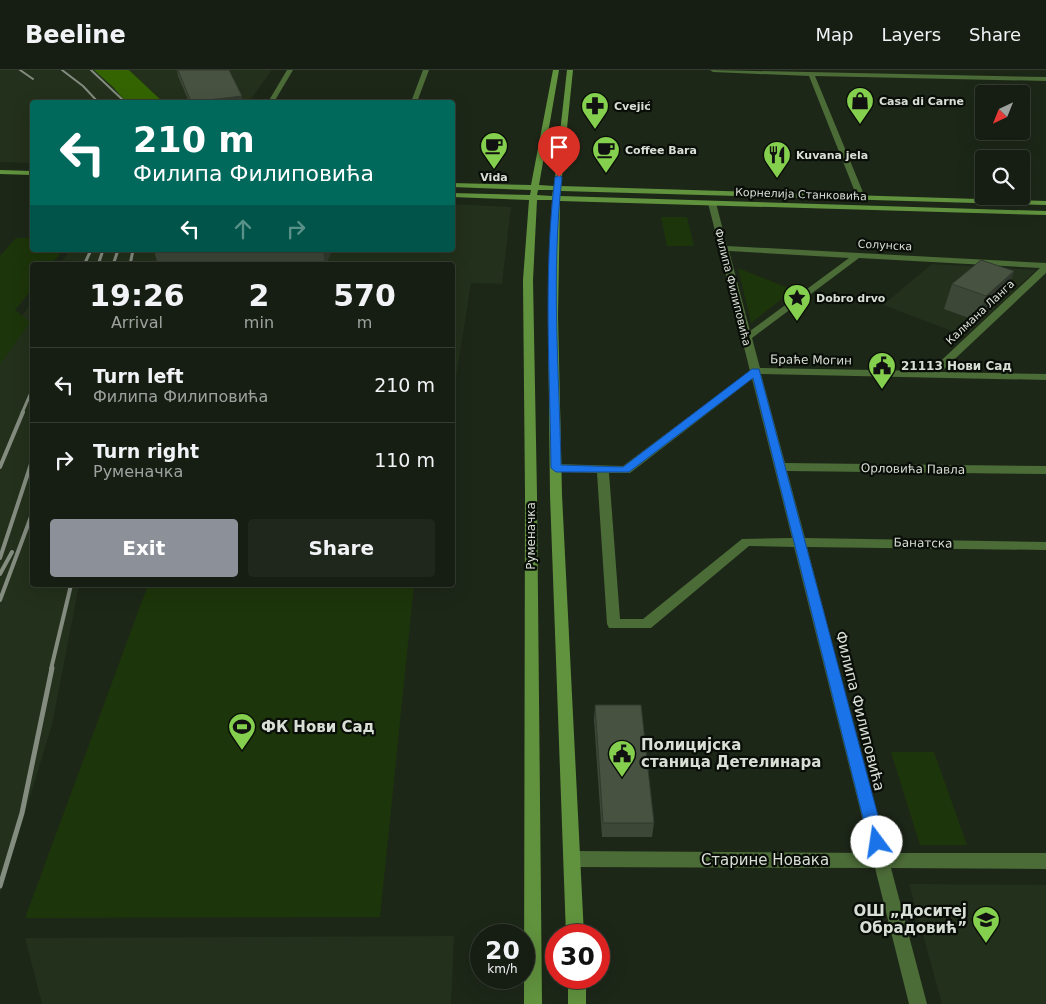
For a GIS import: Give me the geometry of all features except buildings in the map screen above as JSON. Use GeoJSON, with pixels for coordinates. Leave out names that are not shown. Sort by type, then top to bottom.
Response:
{"type":"FeatureCollection","features":[{"type":"Feature","properties":{"kind":"main road","name":"Руменачка"},"geometry":{"type":"LineString","coordinates":[[533,1004],[531,495],[527,294],[534,193],[556,70]]}},
{"type":"Feature","properties":{"kind":"main road","name":"Руменачка"},"geometry":{"type":"LineString","coordinates":[[570,70],[556,198],[553,315],[556,468],[575,924]]}},
{"type":"Feature","properties":{"kind":"main road"},"geometry":{"type":"LineString","coordinates":[[0,172],[30,173]]}},
{"type":"Feature","properties":{"kind":"main road"},"geometry":{"type":"LineString","coordinates":[[0,180],[30,181]]}},
{"type":"Feature","properties":{"kind":"main road"},"geometry":{"type":"LineString","coordinates":[[455,185],[534,193]]}},
{"type":"Feature","properties":{"kind":"main road","name":"Корнелија Станковића"},"geometry":{"type":"LineString","coordinates":[[534,193],[558,188],[1046,203]]}},
{"type":"Feature","properties":{"kind":"main road"},"geometry":{"type":"LineString","coordinates":[[455,195],[534,193]]}},
{"type":"Feature","properties":{"kind":"main road","name":"Корнелија Станковића"},"geometry":{"type":"LineString","coordinates":[[534,193],[556,198],[1046,213]]}},
{"type":"Feature","properties":{"kind":"main road"},"geometry":{"type":"LineString","coordinates":[[577,989],[577,1004]]}},
{"type":"Feature","properties":{"kind":"street"},"geometry":{"type":"LineString","coordinates":[[272,100],[290,70]]}},
{"type":"Feature","properties":{"kind":"street"},"geometry":{"type":"LineString","coordinates":[[415,100],[426,70]]}},
{"type":"Feature","properties":{"kind":"street"},"geometry":{"type":"LineString","coordinates":[[713,70],[1046,79]]}},
{"type":"Feature","properties":{"kind":"street"},"geometry":{"type":"LineString","coordinates":[[953,70],[958,77]]}},
{"type":"Feature","properties":{"kind":"street"},"geometry":{"type":"LineString","coordinates":[[810,74],[861,197]]}},
{"type":"Feature","properties":{"kind":"street","name":"Филипа Филиповића"},"geometry":{"type":"LineString","coordinates":[[712,203],[918,1004]]}},
{"type":"Feature","properties":{"kind":"street","name":"Солунска"},"geometry":{"type":"LineString","coordinates":[[724,248],[1046,267]]}},
{"type":"Feature","properties":{"kind":"street"},"geometry":{"type":"LineString","coordinates":[[746,338],[858,255]]}},
{"type":"Feature","properties":{"kind":"street","name":"Калмана Ланга"},"geometry":{"type":"LineString","coordinates":[[932,375],[1046,267]]}},
{"type":"Feature","properties":{"kind":"street"},"geometry":{"type":"LineString","coordinates":[[556,468],[626,470],[756,371]]}},
{"type":"Feature","properties":{"kind":"street","name":"Браће Могин"},"geometry":{"type":"LineString","coordinates":[[756,371],[1046,377]]}},
{"type":"Feature","properties":{"kind":"street","name":"Орловића Павла"},"geometry":{"type":"LineString","coordinates":[[780,467],[1046,470]]}},
{"type":"Feature","properties":{"kind":"street"},"geometry":{"type":"LineString","coordinates":[[603,470],[614,624],[646,624],[746,542],[800,542]]}},
{"type":"Feature","properties":{"kind":"street","name":"Банатска"},"geometry":{"type":"LineString","coordinates":[[800,542],[1046,546]]}},
{"type":"Feature","properties":{"kind":"street","name":"Старине Новака"},"geometry":{"type":"LineString","coordinates":[[573,859],[1046,861]]}},
{"type":"Feature","properties":{"kind":"shaded area"},"geometry":{"type":"Polygon","coordinates":[[[0,70],[94,70],[124,100],[30,100],[30,163],[0,162],[0,70]]]}},
{"type":"Feature","properties":{"kind":"shaded area"},"geometry":{"type":"Polygon","coordinates":[[[129,70],[272,70],[250,100],[161,100],[129,70]]]}},
{"type":"Feature","properties":{"kind":"shaded area"},"geometry":{"type":"Polygon","coordinates":[[[455,204],[511,207],[502,284],[471,283],[455,384],[455,262],[61,262],[69,252],[455,252],[455,204]]]}},
{"type":"Feature","properties":{"kind":"shaded area"},"geometry":{"type":"Polygon","coordinates":[[[932,264],[1036,270],[965,336],[883,305],[932,264]]]}},
{"type":"Feature","properties":{"kind":"shaded area"},"geometry":{"type":"Polygon","coordinates":[[[30,305],[30,587],[79,587],[52,725],[0,894],[0,346],[30,305]]]}},
{"type":"Feature","properties":{"kind":"shaded area","name":"ОШ „Доситеј Обрадовић”"},"geometry":{"type":"Polygon","coordinates":[[[909,884],[1046,885],[1046,1004],[942,1004],[909,884]]]}},
{"type":"Feature","properties":{"kind":"shaded area"},"geometry":{"type":"Polygon","coordinates":[[[454,936],[451,1004],[42,1004],[25,938],[454,936]]]}},
{"type":"Feature","properties":{"kind":"green space"},"geometry":{"type":"Polygon","coordinates":[[[94,70],[129,70],[161,100],[124,100],[94,70]]]}},
{"type":"Feature","properties":{"kind":"green space"},"geometry":{"type":"Polygon","coordinates":[[[661,217],[687,217],[694,246],[667,246],[661,217]]]}},
{"type":"Feature","properties":{"kind":"green space"},"geometry":{"type":"Polygon","coordinates":[[[16,238],[30,238],[30,252],[61,252],[53,262],[30,262],[30,291],[15,310],[30,322],[0,364],[0,256],[16,238]]]}},
{"type":"Feature","properties":{"kind":"green space"},"geometry":{"type":"Polygon","coordinates":[[[738,268],[793,290],[751,323],[738,268]]]}},
{"type":"Feature","properties":{"kind":"green space","name":"ФК Нови Сад"},"geometry":{"type":"Polygon","coordinates":[[[147,587],[414,587],[380,917],[25,918],[147,587]]]}},
{"type":"Feature","properties":{"kind":"green space"},"geometry":{"type":"Polygon","coordinates":[[[891,752],[934,752],[967,845],[920,845],[891,752]]]}},
{"type":"Feature","properties":{"kind":"railway"},"geometry":{"type":"LineString","coordinates":[[20,70],[33,79]]}},
{"type":"Feature","properties":{"kind":"railway"},"geometry":{"type":"LineString","coordinates":[[62,70],[83,86],[96,100]]}},
{"type":"Feature","properties":{"kind":"railway"},"geometry":{"type":"LineString","coordinates":[[91,70],[123,100]]}},
{"type":"Feature","properties":{"kind":"railway"},"geometry":{"type":"LineString","coordinates":[[85,262],[90,252]]}},
{"type":"Feature","properties":{"kind":"railway"},"geometry":{"type":"LineString","coordinates":[[99,262],[102,252]]}},
{"type":"Feature","properties":{"kind":"railway"},"geometry":{"type":"LineString","coordinates":[[114,262],[117,252]]}},
{"type":"Feature","properties":{"kind":"railway"},"geometry":{"type":"LineString","coordinates":[[131,262],[133,252]]}},
{"type":"Feature","properties":{"kind":"railway"},"geometry":{"type":"LineString","coordinates":[[22,413],[30,395]]}},
{"type":"Feature","properties":{"kind":"railway"},"geometry":{"type":"LineString","coordinates":[[0,467],[23,412]]}},
{"type":"Feature","properties":{"kind":"railway"},"geometry":{"type":"LineString","coordinates":[[0,558],[30,467]]}},
{"type":"Feature","properties":{"kind":"railway"},"geometry":{"type":"LineString","coordinates":[[0,600],[30,519]]}},
{"type":"Feature","properties":{"kind":"railway"},"geometry":{"type":"LineString","coordinates":[[0,574],[12,552]]}},
{"type":"Feature","properties":{"kind":"railway"},"geometry":{"type":"LineString","coordinates":[[51,669],[71,587]]}},
{"type":"Feature","properties":{"kind":"railway"},"geometry":{"type":"LineString","coordinates":[[0,886],[22,813],[52,668]]}},
{"type":"Feature","properties":{"kind":"place","name":"Casa di Carne"},"geometry":{"type":"Point","coordinates":[860,125]}},
{"type":"Feature","properties":{"kind":"place","name":"Cvejić"},"geometry":{"type":"Point","coordinates":[595,130]}},
{"type":"Feature","properties":{"kind":"place","name":"Vida"},"geometry":{"type":"Point","coordinates":[494,170]}},
{"type":"Feature","properties":{"kind":"place","name":"Coffee Bara"},"geometry":{"type":"Point","coordinates":[606,174]}},
{"type":"Feature","properties":{"kind":"place","name":"Kuvana jela"},"geometry":{"type":"Point","coordinates":[777,179]}},
{"type":"Feature","properties":{"kind":"place","name":"Dobro drvo"},"geometry":{"type":"Point","coordinates":[797,322]}},
{"type":"Feature","properties":{"kind":"place","name":"21113 Нови Сад"},"geometry":{"type":"Point","coordinates":[882,390]}},
{"type":"Feature","properties":{"kind":"place","name":"ФК Нови Сад"},"geometry":{"type":"Point","coordinates":[242,751]}},
{"type":"Feature","properties":{"kind":"place","name":"Полицијска станица Детелинара"},"geometry":{"type":"Point","coordinates":[622,778]}},
{"type":"Feature","properties":{"kind":"place","name":"ОШ „Доситеј Обрадовић”"},"geometry":{"type":"Point","coordinates":[986,944]}},
{"type":"Feature","properties":{"kind":"route"},"geometry":{"type":"LineString","coordinates":[[559,177],[554,213],[553,315],[556,468],[626,470],[756,371],[877,842]]}}]}
